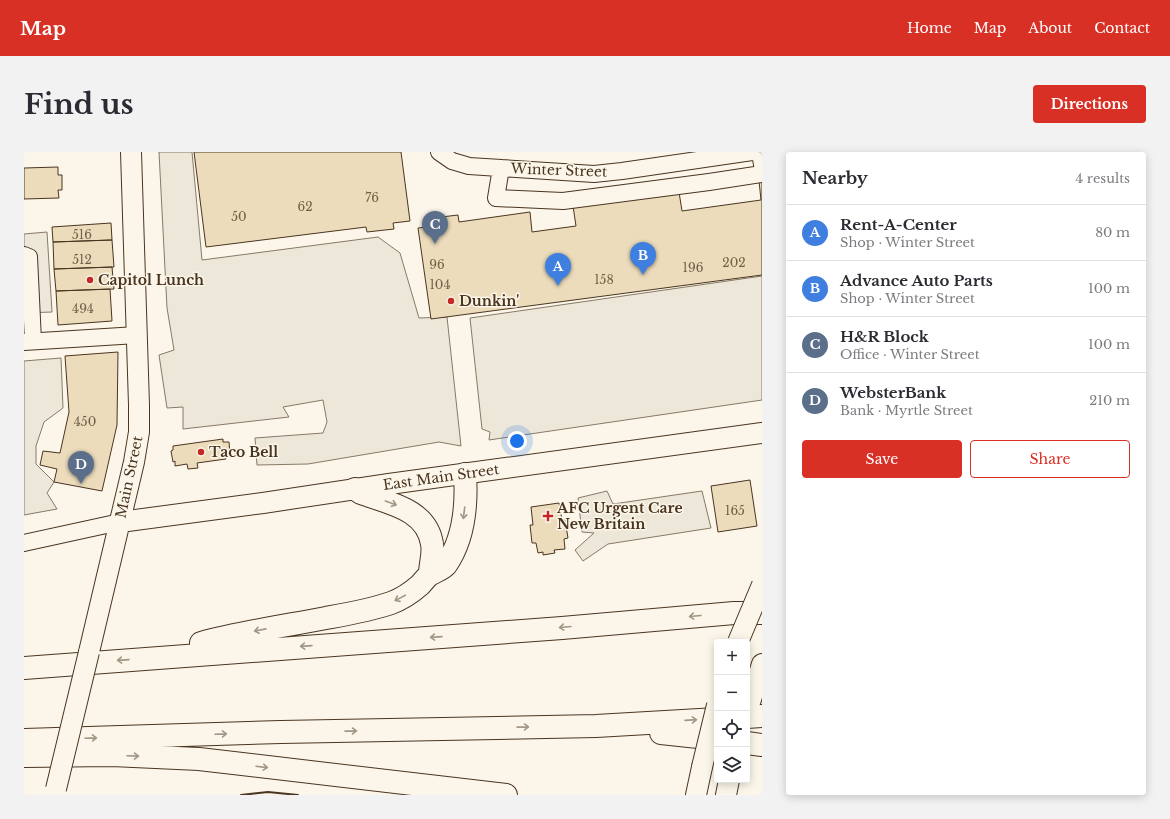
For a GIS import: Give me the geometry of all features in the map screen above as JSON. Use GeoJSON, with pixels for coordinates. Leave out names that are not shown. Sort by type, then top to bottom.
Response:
{"type":"FeatureCollection","features":[{"type":"Feature","properties":{"kind":"highway"},"geometry":{"type":"LineString","coordinates":[[162,657],[185,648],[210,641],[359,612],[391,603],[402,598],[414,590],[430,574],[437,572],[445,566],[457,543],[464,515],[464,474]]}},
{"type":"Feature","properties":{"kind":"highway"},"geometry":{"type":"LineString","coordinates":[[355,489],[361,493],[406,510],[425,524],[430,535],[432,546],[430,574]]}},
{"type":"Feature","properties":{"kind":"highway"},"geometry":{"type":"LineString","coordinates":[[734,613],[762,606]]}},
{"type":"Feature","properties":{"kind":"highway"},"geometry":{"type":"LineString","coordinates":[[24,668],[562,628],[734,613],[762,613]]}},
{"type":"Feature","properties":{"kind":"highway"},"geometry":{"type":"LineString","coordinates":[[750,717],[762,716]]}},
{"type":"Feature","properties":{"kind":"highway"},"geometry":{"type":"LineString","coordinates":[[24,740],[289,732],[596,726],[714,719]]}},
{"type":"Feature","properties":{"kind":"highway"},"geometry":{"type":"LineString","coordinates":[[596,726],[714,739]]}},
{"type":"Feature","properties":{"kind":"highway"},"geometry":{"type":"LineString","coordinates":[[750,743],[762,745]]}},
{"type":"Feature","properties":{"kind":"highway"},"geometry":{"type":"LineString","coordinates":[[24,756],[112,755],[178,758],[506,795]]}},
{"type":"Feature","properties":{"kind":"main road","name":"Main Street"},"geometry":{"type":"LineString","coordinates":[[55,792],[137,451],[139,432],[132,152]]}},
{"type":"Feature","properties":{"kind":"main road","name":"East Main Street"},"geometry":{"type":"LineString","coordinates":[[120,522],[762,433]]}},
{"type":"Feature","properties":{"kind":"main road"},"geometry":{"type":"LineString","coordinates":[[740,436],[762,444]]}},
{"type":"Feature","properties":{"kind":"main road"},"geometry":{"type":"LineString","coordinates":[[739,639],[762,585]]}},
{"type":"Feature","properties":{"kind":"main road"},"geometry":{"type":"LineString","coordinates":[[747,711],[762,664]]}},
{"type":"Feature","properties":{"kind":"main road"},"geometry":{"type":"LineString","coordinates":[[696,795],[716,711]]}},
{"type":"Feature","properties":{"kind":"main road"},"geometry":{"type":"LineString","coordinates":[[726,795],[728,783]]}},
{"type":"Feature","properties":{"kind":"street","name":"Winter Street"},"geometry":{"type":"LineString","coordinates":[[439,152],[452,161],[463,165],[576,173],[610,173],[752,152]]}},
{"type":"Feature","properties":{"kind":"street"},"geometry":{"type":"LineString","coordinates":[[760,152],[762,165]]}},
{"type":"Feature","properties":{"kind":"street"},"geometry":{"type":"LineString","coordinates":[[501,168],[496,198],[563,201],[762,174]]}},
{"type":"Feature","properties":{"kind":"street"},"geometry":{"type":"LineString","coordinates":[[24,255],[29,257],[29,342],[137,335]]}},
{"type":"Feature","properties":{"kind":"street"},"geometry":{"type":"LineString","coordinates":[[24,543],[120,522]]}},
{"type":"Feature","properties":{"kind":"street"},"geometry":{"type":"LineString","coordinates":[[410,784],[462,795]]}},
{"type":"Feature","properties":{"kind":"shaded area"},"geometry":{"type":"Polygon","coordinates":[[[159,152],[192,152],[202,260],[378,237],[400,253],[419,318],[447,317],[461,446],[439,442],[308,464],[257,465],[255,438],[323,433],[327,422],[323,400],[283,407],[289,417],[183,429],[183,407],[167,408],[159,355],[174,350],[167,308],[159,152]]]}},
{"type":"Feature","properties":{"kind":"shaded area"},"geometry":{"type":"Polygon","coordinates":[[[47,232],[52,312],[24,313],[24,234],[47,232]]]}},
{"type":"Feature","properties":{"kind":"shaded area"},"geometry":{"type":"Polygon","coordinates":[[[762,276],[762,400],[489,440],[490,432],[482,429],[470,318],[762,276]]]}},
{"type":"Feature","properties":{"kind":"shaded area"},"geometry":{"type":"Polygon","coordinates":[[[61,358],[63,408],[44,422],[36,446],[36,464],[54,482],[47,493],[57,509],[24,515],[24,361],[61,358]]]}},
{"type":"Feature","properties":{"kind":"shaded area"},"geometry":{"type":"Polygon","coordinates":[[[607,491],[613,504],[702,491],[711,528],[608,544],[583,561],[575,550],[594,533],[582,532],[578,498],[607,491]]]}},
{"type":"Feature","properties":{"kind":"building"},"geometry":{"type":"Polygon","coordinates":[[[194,152],[401,152],[410,221],[393,223],[394,229],[367,232],[366,227],[206,247],[194,152]]]}},
{"type":"Feature","properties":{"kind":"building"},"geometry":{"type":"Polygon","coordinates":[[[58,167],[58,175],[62,175],[62,190],[58,190],[59,198],[24,199],[24,168],[58,167]]]}},
{"type":"Feature","properties":{"kind":"building"},"geometry":{"type":"Polygon","coordinates":[[[759,181],[762,181],[762,275],[431,319],[418,228],[426,227],[425,219],[458,215],[459,222],[530,212],[532,232],[576,226],[573,206],[679,192],[682,211],[761,200],[759,181]]]}},
{"type":"Feature","properties":{"kind":"building"},"geometry":{"type":"Polygon","coordinates":[[[111,223],[112,240],[53,242],[52,227],[111,223]]]}},
{"type":"Feature","properties":{"kind":"building"},"geometry":{"type":"Polygon","coordinates":[[[112,240],[114,267],[54,269],[53,242],[112,240]]]}},
{"type":"Feature","properties":{"kind":"building"},"geometry":{"type":"Polygon","coordinates":[[[112,267],[114,289],[56,291],[54,269],[112,267]]]}},
{"type":"Feature","properties":{"kind":"building"},"geometry":{"type":"Polygon","coordinates":[[[110,289],[112,321],[58,325],[56,291],[110,289]]]}},
{"type":"Feature","properties":{"kind":"building"},"geometry":{"type":"Polygon","coordinates":[[[118,352],[117,425],[102,491],[54,482],[57,469],[40,465],[43,451],[60,453],[69,412],[65,356],[118,352]]]}},
{"type":"Feature","properties":{"kind":"building","name":"Taco Bell"},"geometry":{"type":"Polygon","coordinates":[[[223,439],[223,442],[229,442],[230,454],[225,455],[226,459],[197,463],[198,468],[188,469],[187,464],[175,466],[175,461],[173,462],[171,451],[173,450],[173,446],[223,439]]]}},
{"type":"Feature","properties":{"kind":"building"},"geometry":{"type":"Polygon","coordinates":[[[750,480],[757,526],[718,532],[711,486],[750,480]]]}},
{"type":"Feature","properties":{"kind":"building"},"geometry":{"type":"Polygon","coordinates":[[[559,503],[562,520],[565,520],[568,538],[564,539],[565,549],[554,550],[555,553],[543,555],[543,552],[538,553],[536,543],[532,543],[530,525],[533,525],[531,507],[559,503]]]}},
{"type":"Feature","properties":{"kind":"wall"},"geometry":{"type":"LineString","coordinates":[[241,795],[268,792],[298,795]]}},
{"type":"Feature","properties":{"kind":"place","name":"H&R Block"},"geometry":{"type":"Point","coordinates":[435,244]}},
{"type":"Feature","properties":{"kind":"place","name":"Advance Auto Parts"},"geometry":{"type":"Point","coordinates":[643,275]}},
{"type":"Feature","properties":{"kind":"place","name":"Capitol Lunch"},"geometry":{"type":"Point","coordinates":[90,280]}},
{"type":"Feature","properties":{"kind":"place","name":"Rent-A-Center"},"geometry":{"type":"Point","coordinates":[558,286]}},
{"type":"Feature","properties":{"kind":"place","name":"Dunkin'"},"geometry":{"type":"Point","coordinates":[451,301]}},
{"type":"Feature","properties":{"kind":"place","name":"Taco Bell"},"geometry":{"type":"Point","coordinates":[201,452]}},
{"type":"Feature","properties":{"kind":"place","name":"WebsterBank"},"geometry":{"type":"Point","coordinates":[81,484]}},
{"type":"Feature","properties":{"kind":"place","name":"AFC Urgent Care New Britain"},"geometry":{"type":"Point","coordinates":[548,516]}}]}
